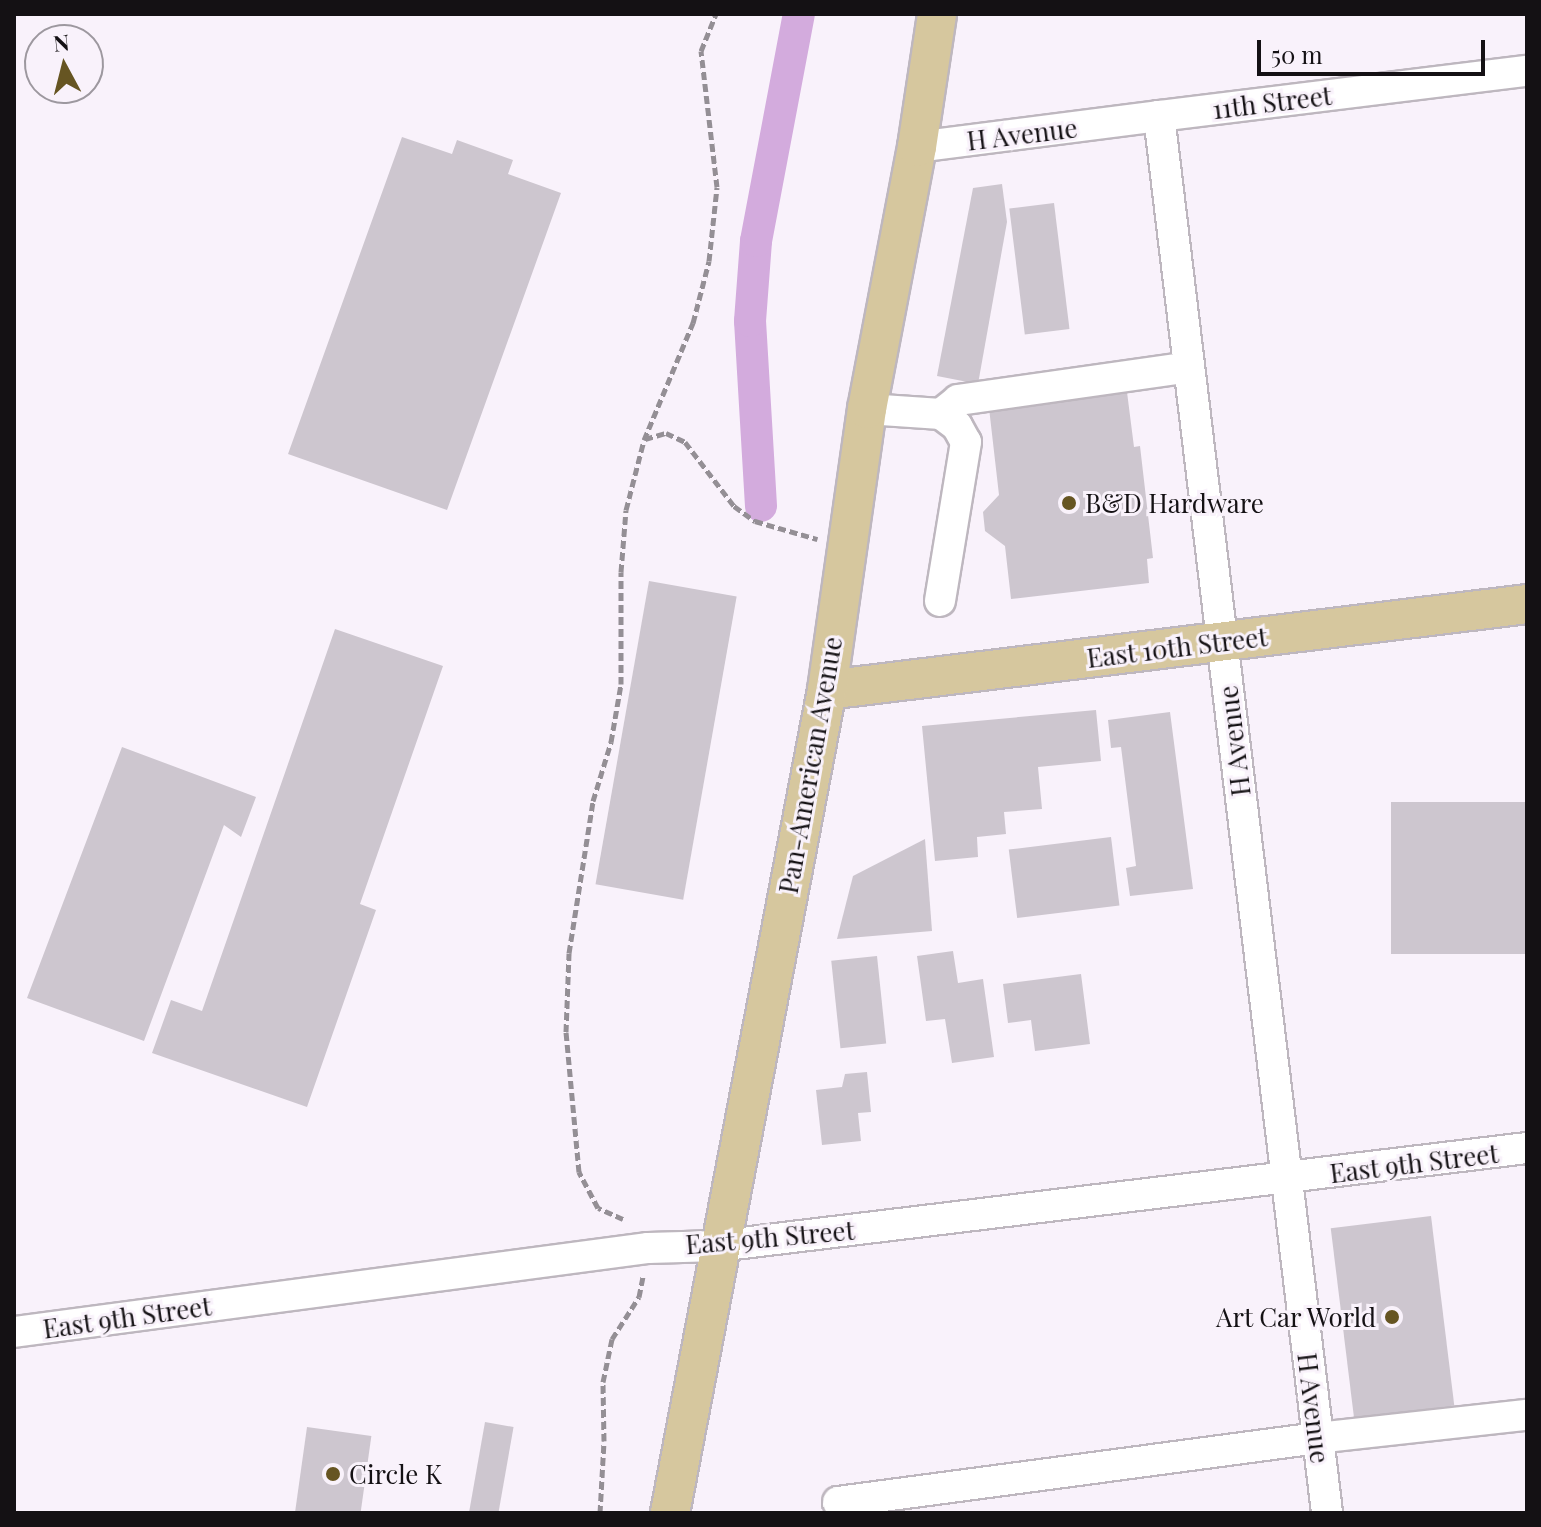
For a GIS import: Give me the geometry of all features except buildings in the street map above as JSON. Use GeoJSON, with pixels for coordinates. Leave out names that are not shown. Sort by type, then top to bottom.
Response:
{"type":"FeatureCollection","features":[{"type":"Feature","properties":{"kind":"main road","name":"Pan-American Avenue"},"geometry":{"type":"LineString","coordinates":[[670,1513],[718,1246],[827,690],[867,409],[917,147],[937,14]]}},
{"type":"Feature","properties":{"kind":"main road","name":"East 10th Street"},"geometry":{"type":"LineString","coordinates":[[827,690],[1527,604]]}},
{"type":"Feature","properties":{"kind":"street","name":"11th Street"},"geometry":{"type":"LineString","coordinates":[[1159,116],[1527,71]]}},
{"type":"Feature","properties":{"kind":"street","name":"H Avenue"},"geometry":{"type":"LineString","coordinates":[[917,147],[1159,116],[1327,1513]]}},
{"type":"Feature","properties":{"kind":"street"},"geometry":{"type":"LineString","coordinates":[[941,414],[958,400],[1189,367]]}},
{"type":"Feature","properties":{"kind":"street"},"geometry":{"type":"LineString","coordinates":[[867,409],[941,414],[957,426],[966,442],[940,601]]}},
{"type":"Feature","properties":{"kind":"street","name":"East 9th Street"},"geometry":{"type":"LineString","coordinates":[[14,1332],[648,1248],[718,1246],[1527,1148]]}},
{"type":"Feature","properties":{"kind":"street"},"geometry":{"type":"LineString","coordinates":[[838,1502],[1317,1438],[1527,1415]]}},
{"type":"Feature","properties":{"kind":"path"},"geometry":{"type":"LineString","coordinates":[[628,1222],[598,1208],[579,1172],[566,1032],[569,953],[580,874],[621,684],[621,572],[626,510],[644,440],[693,323],[709,261],[717,187],[701,51],[716,14]]}},
{"type":"Feature","properties":{"kind":"path"},"geometry":{"type":"LineString","coordinates":[[644,440],[666,433],[685,442],[734,506],[755,521],[788,533],[847,545]]}},
{"type":"Feature","properties":{"kind":"path"},"geometry":{"type":"LineString","coordinates":[[600,1513],[603,1382],[612,1339],[639,1297],[648,1248]]}},
{"type":"Feature","properties":{"kind":"waterway"},"geometry":{"type":"LineString","coordinates":[[761,506],[750,321],[756,241],[799,14]]}},
{"type":"Feature","properties":{"kind":"place","name":"B&D Hardware"},"geometry":{"type":"Point","coordinates":[1069,503]}},
{"type":"Feature","properties":{"kind":"place","name":"Art Car World"},"geometry":{"type":"Point","coordinates":[1392,1317]}},
{"type":"Feature","properties":{"kind":"place","name":"Circle K"},"geometry":{"type":"Point","coordinates":[333,1474]}}]}
